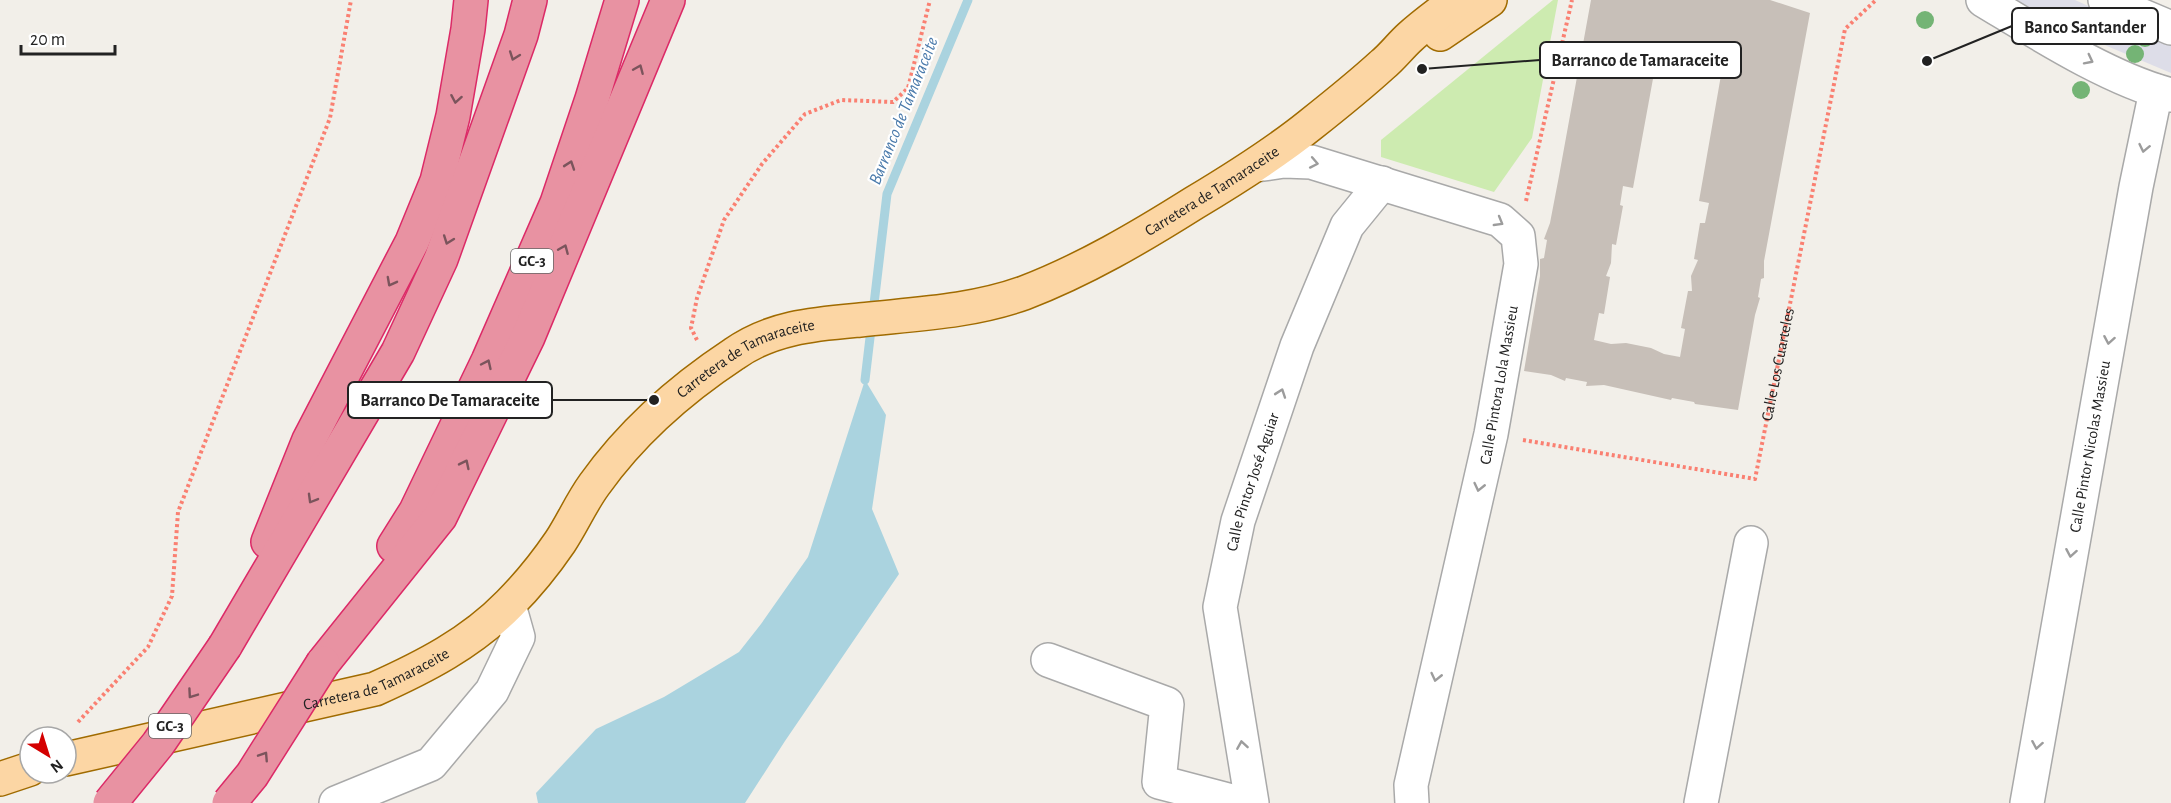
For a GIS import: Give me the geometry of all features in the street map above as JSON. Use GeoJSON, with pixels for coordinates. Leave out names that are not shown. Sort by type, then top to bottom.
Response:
{"type":"FeatureCollection","features":[{"type":"Feature","properties":{"kind":"highway"},"geometry":{"type":"LineString","coordinates":[[225,646],[309,440],[412,242],[437,181],[453,116],[471,0]]}},
{"type":"Feature","properties":{"kind":"highway","name":"GC-3"},"geometry":{"type":"LineString","coordinates":[[110,803],[158,744],[225,646],[398,352],[441,259],[521,35],[530,0]]}},
{"type":"Feature","properties":{"kind":"highway","name":"GC-3"},"geometry":{"type":"LineString","coordinates":[[428,514],[488,361],[556,203],[592,99],[622,0]]}},
{"type":"Feature","properties":{"kind":"highway"},"geometry":{"type":"LineString","coordinates":[[229,803],[252,775],[323,663],[428,514],[528,337],[668,0]]}},
{"type":"Feature","properties":{"kind":"main road","name":"Carretera de Tamaraceite"},"geometry":{"type":"LineString","coordinates":[[78,742],[375,689],[419,669],[449,652],[477,632],[508,605],[539,571],[559,543],[591,488],[614,458],[668,405],[712,370],[754,341],[778,331],[808,325],[951,311],[984,304],[1024,293],[1083,267],[1146,233],[1256,165],[1309,126],[1383,64],[1411,36],[1457,0]]}},
{"type":"Feature","properties":{"kind":"main road","name":"Carretera de Tamaraceite"},"geometry":{"type":"LineString","coordinates":[[1383,64],[1420,47],[1490,0]]}},
{"type":"Feature","properties":{"kind":"main road"},"geometry":{"type":"LineString","coordinates":[[0,779],[18,773]]}},
{"type":"Feature","properties":{"kind":"street"},"geometry":{"type":"LineString","coordinates":[[1983,0],[2057,43],[2110,70],[2164,93]]}},
{"type":"Feature","properties":{"kind":"street"},"geometry":{"type":"LineString","coordinates":[[2105,0],[2171,28]]}},
{"type":"Feature","properties":{"kind":"street","name":"Calle Pintor Nicolas Massieu"},"geometry":{"type":"LineString","coordinates":[[2027,803],[2136,187],[2164,93]]}},
{"type":"Feature","properties":{"kind":"street"},"geometry":{"type":"LineString","coordinates":[[1256,165],[1284,161],[1311,162],[1500,220],[1518,236]]}},
{"type":"Feature","properties":{"kind":"street","name":"Calle Pintor José Aguiar"},"geometry":{"type":"LineString","coordinates":[[1252,803],[1220,607],[1238,521],[1297,346],[1347,226],[1382,183]]}},
{"type":"Feature","properties":{"kind":"street","name":"Calle Pintora Lola Massieu"},"geometry":{"type":"LineString","coordinates":[[1412,803],[1411,785],[1491,434],[1521,264],[1518,236]]}},
{"type":"Feature","properties":{"kind":"street"},"geometry":{"type":"LineString","coordinates":[[1701,803],[1751,543]]}},
{"type":"Feature","properties":{"kind":"street"},"geometry":{"type":"LineString","coordinates":[[336,803],[431,764],[492,691],[518,637],[508,605]]}},
{"type":"Feature","properties":{"kind":"street"},"geometry":{"type":"LineString","coordinates":[[1048,660],[1167,704],[1159,782],[1239,803]]}},
{"type":"Feature","properties":{"kind":"path"},"geometry":{"type":"LineString","coordinates":[[78,733],[148,647],[172,596],[178,512],[330,118],[351,0]]}},
{"type":"Feature","properties":{"kind":"path"},"geometry":{"type":"LineString","coordinates":[[712,370],[691,328],[697,298],[724,220],[762,164],[805,114],[841,100],[893,102],[908,88],[930,0]]}},
{"type":"Feature","properties":{"kind":"path"},"geometry":{"type":"LineString","coordinates":[[1518,236],[1572,0]]}},
{"type":"Feature","properties":{"kind":"path","name":"Calle Los Cuarteles"},"geometry":{"type":"LineString","coordinates":[[1491,434],[1755,479],[1845,29],[1876,0]]}},
{"type":"Feature","properties":{"kind":"green space"},"geometry":{"type":"Polygon","coordinates":[[[1553,0],[1558,0],[1532,138],[1494,192],[1381,157],[1381,140],[1553,0]]]}},
{"type":"Feature","properties":{"kind":"shaded area"},"geometry":{"type":"Polygon","coordinates":[[[2016,0],[2075,0],[2171,43],[2171,73],[2088,38],[2016,0]]]}},
{"type":"Feature","properties":{"kind":"water"},"geometry":{"type":"Polygon","coordinates":[[[865,380],[886,415],[872,509],[899,574],[745,803],[538,803],[536,793],[596,729],[664,697],[739,652],[761,624],[808,557],[865,380]]]}},
{"type":"Feature","properties":{"kind":"building"},"geometry":{"type":"Polygon","coordinates":[[[1591,0],[1770,0],[1810,13],[1764,261],[1764,278],[1761,279],[1758,297],[1760,298],[1738,410],[1672,398],[1671,400],[1604,385],[1586,386],[1587,382],[1566,378],[1565,381],[1551,375],[1524,371],[1540,276],[1540,259],[1544,258],[1547,240],[1544,239],[1550,223],[1591,0]],[[1659,46],[1633,188],[1623,186],[1620,205],[1623,206],[1616,245],[1612,244],[1611,263],[1606,276],[1610,277],[1604,314],[1599,313],[1594,340],[1611,344],[1626,343],[1680,357],[1685,329],[1681,328],[1688,291],[1692,291],[1691,276],[1698,260],[1694,259],[1700,223],[1705,223],[1709,203],[1699,201],[1724,58],[1659,46]]]}},
{"type":"Feature","properties":{"kind":"waterway","name":"Barranco de Tamaraceite"},"geometry":{"type":"LineString","coordinates":[[865,380],[887,194],[968,0]]}},
{"type":"Feature","properties":{"kind":"place","name":"Banco Santander"},"geometry":{"type":"Point","coordinates":[1927,61]}},
{"type":"Feature","properties":{"kind":"place","name":"Barranco de Tamaraceite"},"geometry":{"type":"Point","coordinates":[1422,69]}},
{"type":"Feature","properties":{"kind":"place","name":"Barranco De Tamaraceite"},"geometry":{"type":"Point","coordinates":[654,400]}}]}
